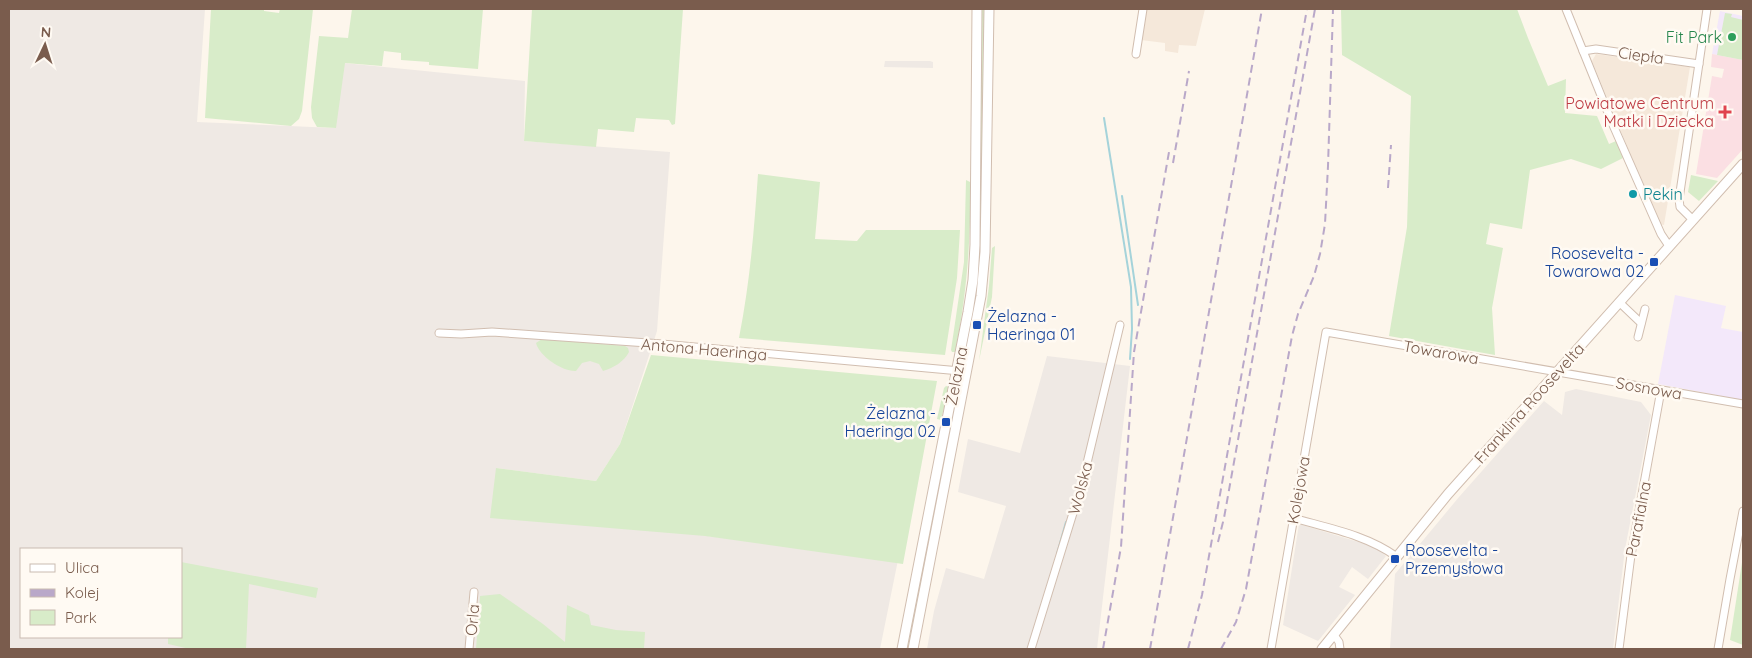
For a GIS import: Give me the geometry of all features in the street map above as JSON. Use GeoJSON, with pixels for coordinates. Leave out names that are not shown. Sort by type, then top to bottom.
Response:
{"type":"FeatureCollection","features":[{"type":"Feature","properties":{"kind":"street","name":"Żelazna"},"geometry":{"type":"LineString","coordinates":[[902,649],[968,312],[975,255],[977,9]]}},
{"type":"Feature","properties":{"kind":"street","name":"Żelazna"},"geometry":{"type":"LineString","coordinates":[[913,649],[982,296],[986,252],[989,9]]}},
{"type":"Feature","properties":{"kind":"street"},"geometry":{"type":"LineString","coordinates":[[1136,54],[1143,9]]}},
{"type":"Feature","properties":{"kind":"street"},"geometry":{"type":"LineString","coordinates":[[1566,9],[1613,125],[1660,232],[1669,246]]}},
{"type":"Feature","properties":{"kind":"street"},"geometry":{"type":"LineString","coordinates":[[1692,220],[1680,207],[1678,199],[1707,9]]}},
{"type":"Feature","properties":{"kind":"street","name":"Ciepła"},"geometry":{"type":"LineString","coordinates":[[1583,51],[1596,49],[1699,64]]}},
{"type":"Feature","properties":{"kind":"street","name":"Franklina Roosevelta"},"geometry":{"type":"LineString","coordinates":[[1322,649],[1448,494],[1743,164]]}},
{"type":"Feature","properties":{"kind":"street"},"geometry":{"type":"LineString","coordinates":[[1620,302],[1641,323]]}},
{"type":"Feature","properties":{"kind":"street"},"geometry":{"type":"LineString","coordinates":[[1638,337],[1645,308]]}},
{"type":"Feature","properties":{"kind":"street","name":"Wolska"},"geometry":{"type":"LineString","coordinates":[[1031,649],[1082,484],[1120,325]]}},
{"type":"Feature","properties":{"kind":"street","name":"Antona Haeringa"},"geometry":{"type":"LineString","coordinates":[[439,332],[461,334],[492,332],[662,344],[968,372]]}},
{"type":"Feature","properties":{"kind":"street","name":"Towarowa"},"geometry":{"type":"LineString","coordinates":[[1326,332],[1556,373]]}},
{"type":"Feature","properties":{"kind":"street","name":"Kolejowa"},"geometry":{"type":"LineString","coordinates":[[1271,649],[1326,332]]}},
{"type":"Feature","properties":{"kind":"street","name":"Sosnowa"},"geometry":{"type":"LineString","coordinates":[[1556,373],[1743,404]]}},
{"type":"Feature","properties":{"kind":"street","name":"Parafialna"},"geometry":{"type":"LineString","coordinates":[[1619,649],[1631,555],[1662,390]]}},
{"type":"Feature","properties":{"kind":"street"},"geometry":{"type":"LineString","coordinates":[[1718,649],[1743,511]]}},
{"type":"Feature","properties":{"kind":"street"},"geometry":{"type":"LineString","coordinates":[[1293,518],[1369,540],[1397,557]]}},
{"type":"Feature","properties":{"kind":"street","name":"Orla"},"geometry":{"type":"LineString","coordinates":[[469,649],[474,592]]}},
{"type":"Feature","properties":{"kind":"street"},"geometry":{"type":"LineString","coordinates":[[1334,635],[1339,642],[1340,649]]}},
{"type":"Feature","properties":{"kind":"shaded area"},"geometry":{"type":"Polygon","coordinates":[[[9,9],[205,9],[197,122],[335,128],[344,63],[525,81],[524,141],[670,152],[657,331],[620,444],[596,481],[496,468],[708,536],[898,560],[880,649],[9,649],[9,9]]]}},
{"type":"Feature","properties":{"kind":"shaded area"},"geometry":{"type":"Polygon","coordinates":[[[1147,9],[1205,9],[1196,46],[1179,45],[1178,53],[1165,51],[1165,43],[1141,40],[1147,9]]]}},
{"type":"Feature","properties":{"kind":"shaded area","name":"Fit Park"},"geometry":{"type":"Polygon","coordinates":[[[1720,11],[1743,16],[1743,60],[1712,54],[1720,11]]]}},
{"type":"Feature","properties":{"kind":"shaded area"},"geometry":{"type":"Polygon","coordinates":[[[1596,54],[1690,67],[1664,225],[1659,224],[1592,61],[1596,54]]]}},
{"type":"Feature","properties":{"kind":"shaded area","name":"Powiatowe Centrum Matki i Dziecka"},"geometry":{"type":"Polygon","coordinates":[[[1712,54],[1743,60],[1743,149],[1717,178],[1696,174],[1712,76],[1722,78],[1724,69],[1711,67],[1712,54]]]}},
{"type":"Feature","properties":{"kind":"shaded area"},"geometry":{"type":"Polygon","coordinates":[[[885,61],[930,61],[933,62],[933,68],[884,67],[885,61]]]}},
{"type":"Feature","properties":{"kind":"shaded area"},"geometry":{"type":"Polygon","coordinates":[[[1675,295],[1726,306],[1721,328],[1743,332],[1743,400],[1658,384],[1675,295]]]}},
{"type":"Feature","properties":{"kind":"shaded area"},"geometry":{"type":"Polygon","coordinates":[[[1047,356],[1130,366],[1097,649],[927,649],[934,611],[946,568],[984,579],[1006,506],[958,492],[968,439],[1020,453],[1047,356]]]}},
{"type":"Feature","properties":{"kind":"shaded area"},"geometry":{"type":"Polygon","coordinates":[[[1576,389],[1641,402],[1651,415],[1625,549],[1613,649],[1390,649],[1395,574],[1459,497],[1544,401],[1562,415],[1565,392],[1576,389]]]}},
{"type":"Feature","properties":{"kind":"shaded area"},"geometry":{"type":"Polygon","coordinates":[[[1299,524],[1375,547],[1386,556],[1368,579],[1352,567],[1339,587],[1355,595],[1318,641],[1283,625],[1299,524]]]}},
{"type":"Feature","properties":{"kind":"green space"},"geometry":{"type":"Polygon","coordinates":[[[211,9],[264,9],[264,11],[279,13],[280,9],[313,9],[302,111],[299,119],[291,126],[205,118],[211,9]]]}},
{"type":"Feature","properties":{"kind":"green space"},"geometry":{"type":"Polygon","coordinates":[[[352,9],[483,9],[478,69],[429,65],[429,62],[401,60],[401,53],[384,51],[382,66],[345,63],[336,128],[317,127],[312,118],[311,107],[319,36],[348,38],[352,9]]]}},
{"type":"Feature","properties":{"kind":"green space"},"geometry":{"type":"Polygon","coordinates":[[[532,9],[683,9],[675,124],[672,125],[669,120],[636,118],[634,132],[598,129],[596,147],[524,141],[532,9]]]}},
{"type":"Feature","properties":{"kind":"green space"},"geometry":{"type":"Polygon","coordinates":[[[982,9],[985,9],[982,160],[980,154],[982,9]]]}},
{"type":"Feature","properties":{"kind":"green space"},"geometry":{"type":"Polygon","coordinates":[[[1341,9],[1517,9],[1548,86],[1566,79],[1565,113],[1597,116],[1609,144],[1616,141],[1623,158],[1601,169],[1571,159],[1530,170],[1522,229],[1490,223],[1486,244],[1503,248],[1492,308],[1495,355],[1389,336],[1407,227],[1411,96],[1342,55],[1341,9]]]}},
{"type":"Feature","properties":{"kind":"green space","name":"Fit Park"},"geometry":{"type":"Polygon","coordinates":[[[1725,13],[1732,14],[1731,17],[1743,20],[1743,60],[1717,55],[1725,13]]]}},
{"type":"Feature","properties":{"kind":"green space"},"geometry":{"type":"Polygon","coordinates":[[[758,174],[820,182],[815,239],[857,241],[866,230],[960,230],[957,278],[945,355],[739,338],[749,277],[758,174]]]}},
{"type":"Feature","properties":{"kind":"green space"},"geometry":{"type":"Polygon","coordinates":[[[1691,175],[1718,181],[1699,201],[1688,192],[1691,175]]]}},
{"type":"Feature","properties":{"kind":"green space"},"geometry":{"type":"Polygon","coordinates":[[[982,177],[981,270],[968,355],[965,354],[974,298],[979,247],[980,179],[982,177]]]}},
{"type":"Feature","properties":{"kind":"green space"},"geometry":{"type":"Polygon","coordinates":[[[966,180],[970,182],[971,186],[967,269],[959,331],[955,352],[952,352],[964,262],[966,180]]]}},
{"type":"Feature","properties":{"kind":"green space"},"geometry":{"type":"Polygon","coordinates":[[[995,246],[992,297],[979,361],[992,248],[995,246]]]}},
{"type":"Feature","properties":{"kind":"green space"},"geometry":{"type":"Polygon","coordinates":[[[542,339],[625,346],[629,352],[618,364],[603,371],[599,364],[590,361],[582,363],[576,371],[571,371],[558,366],[542,353],[536,343],[542,339]]]}},
{"type":"Feature","properties":{"kind":"green space"},"geometry":{"type":"Polygon","coordinates":[[[651,355],[937,381],[903,564],[705,536],[490,518],[496,468],[596,481],[620,444],[651,355]]]}},
{"type":"Feature","properties":{"kind":"green space"},"geometry":{"type":"Polygon","coordinates":[[[946,386],[949,387],[941,420],[937,419],[946,386]]]}},
{"type":"Feature","properties":{"kind":"green space"},"geometry":{"type":"Polygon","coordinates":[[[945,462],[910,649],[907,649],[943,464],[945,462]]]}},
{"type":"Feature","properties":{"kind":"green space"},"geometry":{"type":"Polygon","coordinates":[[[1743,556],[1743,645],[1730,640],[1743,556]]]}},
{"type":"Feature","properties":{"kind":"green space"},"geometry":{"type":"Polygon","coordinates":[[[182,562],[318,588],[316,598],[249,584],[246,649],[190,649],[168,644],[168,638],[182,638],[182,562]]]}},
{"type":"Feature","properties":{"kind":"green space"},"geometry":{"type":"Polygon","coordinates":[[[500,594],[565,642],[567,605],[589,615],[591,625],[616,630],[645,632],[644,649],[476,649],[480,596],[500,594]]]}},
{"type":"Feature","properties":{"kind":"waterway"},"geometry":{"type":"LineString","coordinates":[[1104,118],[1131,287],[1132,329],[1130,359]]}},
{"type":"Feature","properties":{"kind":"waterway"},"geometry":{"type":"LineString","coordinates":[[1122,196],[1138,305]]}},
{"type":"Feature","properties":{"kind":"waterway"},"geometry":{"type":"LineString","coordinates":[[1057,554],[1066,522]]}},
{"type":"Feature","properties":{"kind":"railway"},"geometry":{"type":"LineString","coordinates":[[1150,649],[1262,9]]}},
{"type":"Feature","properties":{"kind":"railway"},"geometry":{"type":"LineString","coordinates":[[1188,649],[1202,595],[1307,9]]}},
{"type":"Feature","properties":{"kind":"railway"},"geometry":{"type":"LineString","coordinates":[[1218,542],[1224,518],[1315,9]]}},
{"type":"Feature","properties":{"kind":"railway"},"geometry":{"type":"LineString","coordinates":[[1221,649],[1236,622],[1246,589],[1292,336],[1320,254],[1325,224],[1333,9]]}},
{"type":"Feature","properties":{"kind":"railway"},"geometry":{"type":"LineString","coordinates":[[1173,163],[1189,71]]}},
{"type":"Feature","properties":{"kind":"railway"},"geometry":{"type":"LineString","coordinates":[[1388,188],[1391,145]]}},
{"type":"Feature","properties":{"kind":"railway"},"geometry":{"type":"LineString","coordinates":[[1103,649],[1121,547],[1134,352],[1169,152]]}},
{"type":"Feature","properties":{"kind":"place","name":"Fit Park"},"geometry":{"type":"Point","coordinates":[1732,37]}},
{"type":"Feature","properties":{"kind":"place","name":"Powiatowe Centrum Matki i Dziecka"},"geometry":{"type":"Point","coordinates":[1725,112]}},
{"type":"Feature","properties":{"kind":"place","name":"Pekin"},"geometry":{"type":"Point","coordinates":[1633,194]}},
{"type":"Feature","properties":{"kind":"place","name":"Roosevelta - Towarowa 02"},"geometry":{"type":"Point","coordinates":[1654,262]}},
{"type":"Feature","properties":{"kind":"place","name":"Żelazna - Haeringa 01"},"geometry":{"type":"Point","coordinates":[977,325]}},
{"type":"Feature","properties":{"kind":"place","name":"Żelazna - Haeringa 02"},"geometry":{"type":"Point","coordinates":[946,422]}},
{"type":"Feature","properties":{"kind":"place","name":"Roosevelta - Przemysłowa"},"geometry":{"type":"Point","coordinates":[1395,559]}}]}
